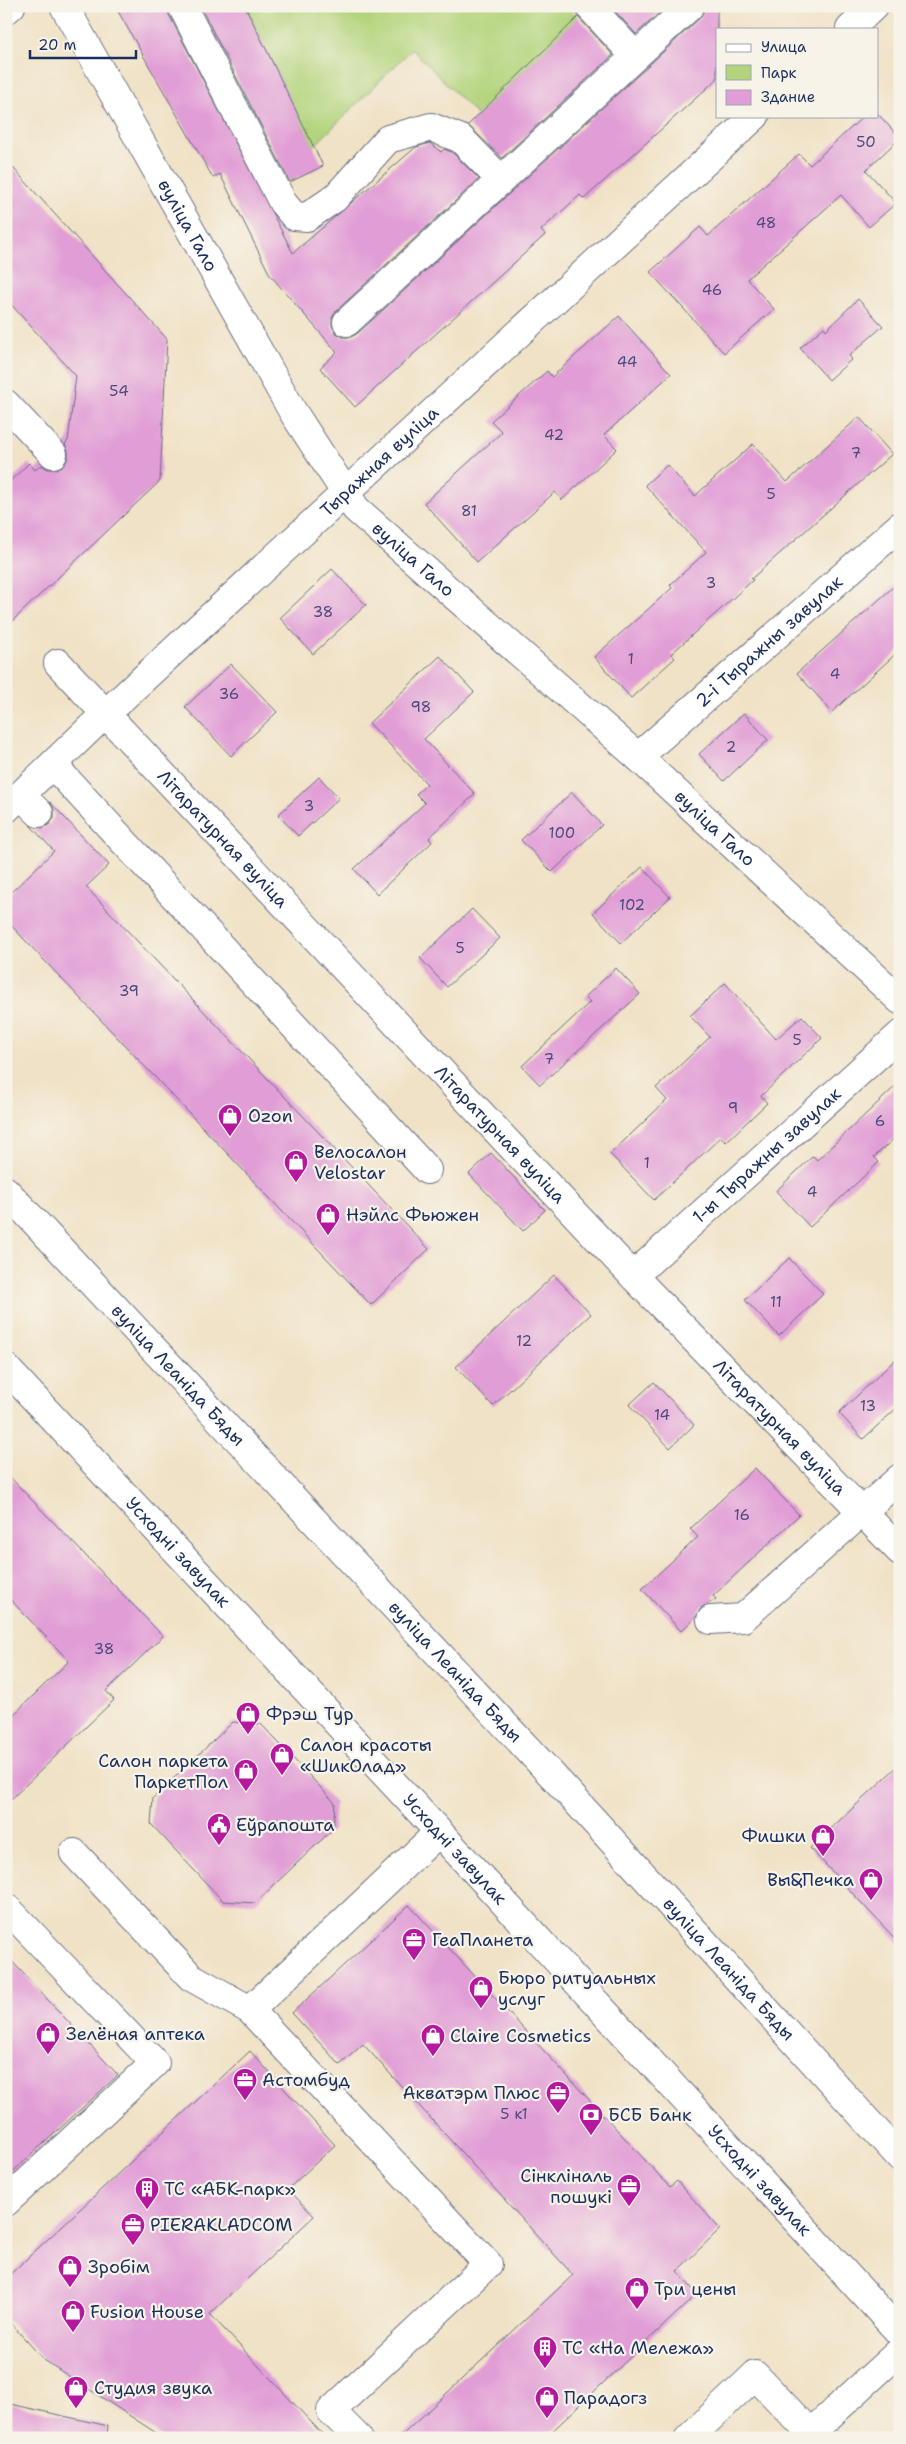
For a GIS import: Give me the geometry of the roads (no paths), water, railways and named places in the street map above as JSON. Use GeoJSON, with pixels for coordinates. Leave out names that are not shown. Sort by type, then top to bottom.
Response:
{"type":"FeatureCollection","features":[{"type":"Feature","properties":{"kind":"street"},"geometry":{"type":"LineString","coordinates":[[6,10],[11,6]]}},
{"type":"Feature","properties":{"kind":"street","name":"вуліца Гало"},"geometry":{"type":"LineString","coordinates":[[64,6],[293,412],[344,494],[356,509],[638,757],[900,1000]]}},
{"type":"Feature","properties":{"kind":"street"},"geometry":{"type":"LineString","coordinates":[[182,6],[283,203],[294,216],[307,217],[335,198],[388,139],[431,127],[461,140],[501,180]]}},
{"type":"Feature","properties":{"kind":"street"},"geometry":{"type":"LineString","coordinates":[[589,6],[635,56]]}},
{"type":"Feature","properties":{"kind":"street"},"geometry":{"type":"LineString","coordinates":[[347,322],[690,6]]}},
{"type":"Feature","properties":{"kind":"street"},"geometry":{"type":"LineString","coordinates":[[851,28],[874,6]]}},
{"type":"Feature","properties":{"kind":"street","name":"Тыражная вуліца"},"geometry":{"type":"LineString","coordinates":[[22,806],[53,765],[106,713],[753,118]]}},
{"type":"Feature","properties":{"kind":"street"},"geometry":{"type":"LineString","coordinates":[[6,404],[54,454]]}},
{"type":"Feature","properties":{"kind":"street","name":"2-і Тыражны завулак"},"geometry":{"type":"LineString","coordinates":[[638,757],[900,526]]}},
{"type":"Feature","properties":{"kind":"street","name":"Літаратурная вуліца"},"geometry":{"type":"LineString","coordinates":[[58,663],[633,1276],[900,1551]]}},
{"type":"Feature","properties":{"kind":"street"},"geometry":{"type":"LineString","coordinates":[[53,765],[427,1170]]}},
{"type":"Feature","properties":{"kind":"street","name":"1-ы Тыражны завулак"},"geometry":{"type":"LineString","coordinates":[[633,1276],[900,1035]]}},
{"type":"Feature","properties":{"kind":"street","name":"вуліца Леаніда Бяды"},"geometry":{"type":"LineString","coordinates":[[6,1191],[564,1788],[900,2157]]}},
{"type":"Feature","properties":{"kind":"street","name":"Усходні завулак"},"geometry":{"type":"LineString","coordinates":[[6,1368],[439,1832],[900,2333]]}},
{"type":"Feature","properties":{"kind":"street"},"geometry":{"type":"LineString","coordinates":[[711,1620],[743,1618],[900,1478]]}},
{"type":"Feature","properties":{"kind":"street"},"geometry":{"type":"LineString","coordinates":[[250,2010],[439,1832]]}},
{"type":"Feature","properties":{"kind":"street"},"geometry":{"type":"LineString","coordinates":[[74,1854],[192,1977],[250,2010],[488,2264],[331,2411],[358,2438]]}},
{"type":"Feature","properties":{"kind":"street"},"geometry":{"type":"LineString","coordinates":[[6,1906],[155,2063],[6,2202]]}},
{"type":"Feature","properties":{"kind":"street"},"geometry":{"type":"LineString","coordinates":[[689,2438],[756,2375],[807,2436],[900,2351]]}},
{"type":"Feature","properties":{"kind":"place","name":"Ozon"},"geometry":{"type":"Point","coordinates":[230,1137]}},
{"type":"Feature","properties":{"kind":"place","name":"Велосалон Velostar"},"geometry":{"type":"Point","coordinates":[296,1183]}},
{"type":"Feature","properties":{"kind":"place","name":"Нэйлс Фьюжен"},"geometry":{"type":"Point","coordinates":[328,1236]}},
{"type":"Feature","properties":{"kind":"place","name":"Фрэш Тур"},"geometry":{"type":"Point","coordinates":[248,1735]}},
{"type":"Feature","properties":{"kind":"place","name":"Салон красоты «ШикОлад»"},"geometry":{"type":"Point","coordinates":[282,1776]}},
{"type":"Feature","properties":{"kind":"place","name":"Салон паркета ПаркетПол"},"geometry":{"type":"Point","coordinates":[246,1792]}},
{"type":"Feature","properties":{"kind":"place","name":"Еўрапошта"},"geometry":{"type":"Point","coordinates":[219,1846]}},
{"type":"Feature","properties":{"kind":"place","name":"Фишки"},"geometry":{"type":"Point","coordinates":[823,1857]}},
{"type":"Feature","properties":{"kind":"place","name":"Вы&Печка"},"geometry":{"type":"Point","coordinates":[871,1901]}},
{"type":"Feature","properties":{"kind":"place","name":"ГеаПланета"},"geometry":{"type":"Point","coordinates":[414,1961]}},
{"type":"Feature","properties":{"kind":"place","name":"Бюро ритуальных услуг"},"geometry":{"type":"Point","coordinates":[481,2009]}},
{"type":"Feature","properties":{"kind":"place","name":"Зелёная аптека"},"geometry":{"type":"Point","coordinates":[48,2055]}},
{"type":"Feature","properties":{"kind":"place","name":"Claire Cosmetics"},"geometry":{"type":"Point","coordinates":[433,2057]}},
{"type":"Feature","properties":{"kind":"place","name":"Астомбуд"},"geometry":{"type":"Point","coordinates":[245,2101]}},
{"type":"Feature","properties":{"kind":"place","name":"Акватэрм Плюс"},"geometry":{"type":"Point","coordinates":[558,2114]}},
{"type":"Feature","properties":{"kind":"place","name":"БСБ Банк"},"geometry":{"type":"Point","coordinates":[591,2136]}},
{"type":"Feature","properties":{"kind":"place","name":"Сінкліналь пошукі"},"geometry":{"type":"Point","coordinates":[629,2207]}},
{"type":"Feature","properties":{"kind":"place","name":"ТС «АБК-парк»"},"geometry":{"type":"Point","coordinates":[147,2210]}},
{"type":"Feature","properties":{"kind":"place","name":"PIERAKLADCOM"},"geometry":{"type":"Point","coordinates":[133,2246]}},
{"type":"Feature","properties":{"kind":"place","name":"Зробім"},"geometry":{"type":"Point","coordinates":[70,2288]}},
{"type":"Feature","properties":{"kind":"place","name":"Три цены"},"geometry":{"type":"Point","coordinates":[637,2310]}},
{"type":"Feature","properties":{"kind":"place","name":"Fusion House"},"geometry":{"type":"Point","coordinates":[73,2333]}},
{"type":"Feature","properties":{"kind":"place","name":"ТС «На Мележа»"},"geometry":{"type":"Point","coordinates":[545,2369]}},
{"type":"Feature","properties":{"kind":"place","name":"Студия звука"},"geometry":{"type":"Point","coordinates":[76,2409]}},
{"type":"Feature","properties":{"kind":"place","name":"Парадогз"},"geometry":{"type":"Point","coordinates":[547,2419]}}]}
